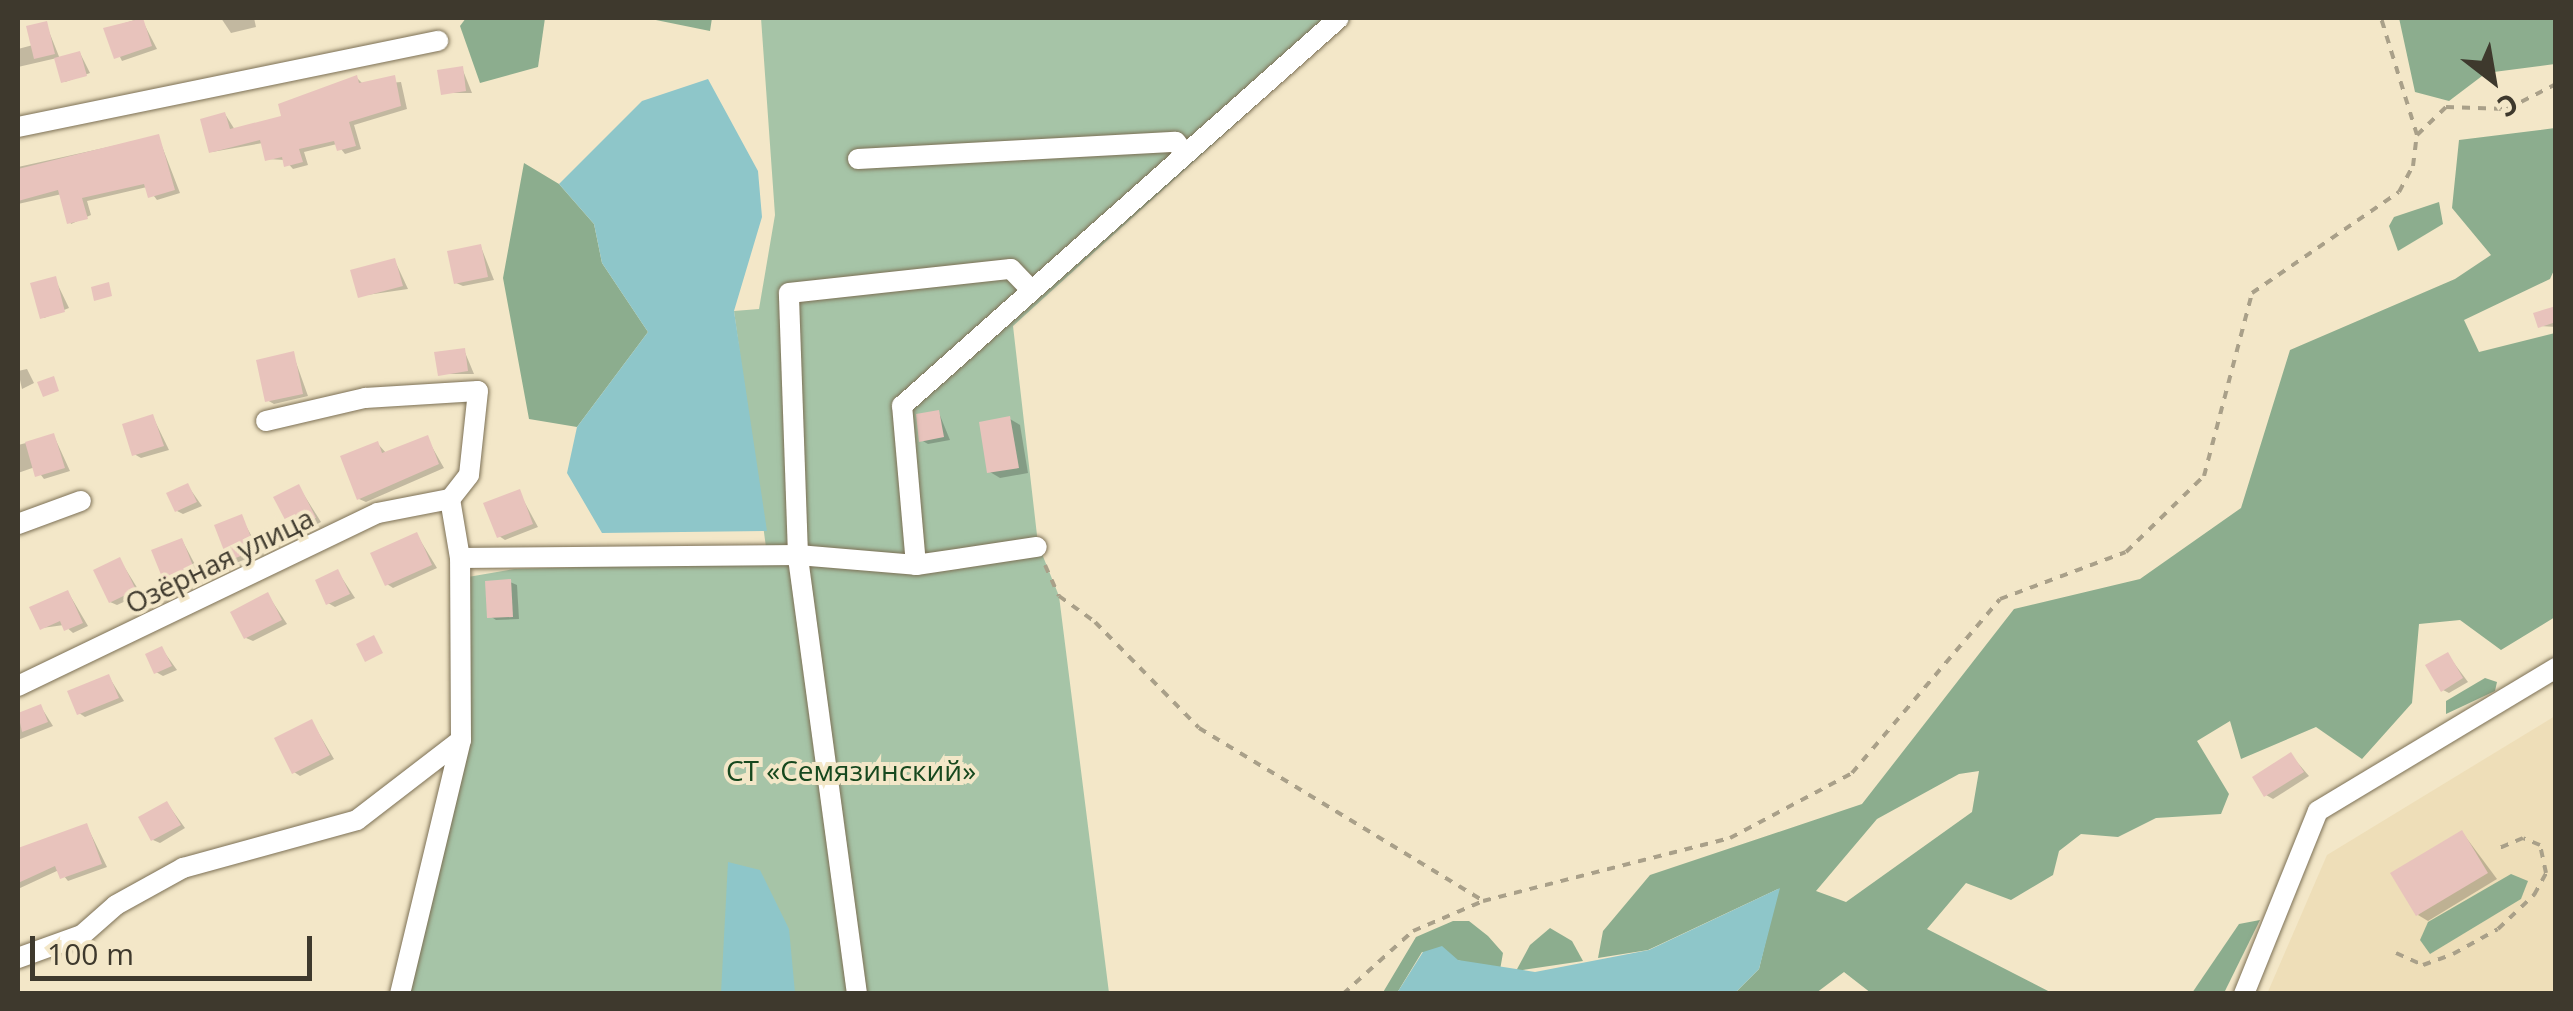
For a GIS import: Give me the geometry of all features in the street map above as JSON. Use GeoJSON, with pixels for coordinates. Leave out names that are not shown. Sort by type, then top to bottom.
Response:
{"type":"FeatureCollection","features":[{"type":"Feature","properties":{"kind":"street"},"geometry":{"type":"LineString","coordinates":[[916,565],[902,406],[1338,18]]}},
{"type":"Feature","properties":{"kind":"street"},"geometry":{"type":"LineString","coordinates":[[18,127],[438,41]]}},
{"type":"Feature","properties":{"kind":"street"},"geometry":{"type":"LineString","coordinates":[[858,159],[1176,142],[1186,154]]}},
{"type":"Feature","properties":{"kind":"street"},"geometry":{"type":"LineString","coordinates":[[857,994],[798,555],[788,293],[1012,269],[1032,290]]}},
{"type":"Feature","properties":{"kind":"street"},"geometry":{"type":"LineString","coordinates":[[266,421],[365,398],[478,391],[469,475],[450,499],[460,558],[461,740],[400,994]]}},
{"type":"Feature","properties":{"kind":"street","name":"Озёрная улица"},"geometry":{"type":"LineString","coordinates":[[18,686],[378,514],[450,499]]}},
{"type":"Feature","properties":{"kind":"street"},"geometry":{"type":"LineString","coordinates":[[18,524],[81,500]]}},
{"type":"Feature","properties":{"kind":"street"},"geometry":{"type":"LineString","coordinates":[[460,558],[798,555],[916,565],[1038,547]]}},
{"type":"Feature","properties":{"kind":"street"},"geometry":{"type":"LineString","coordinates":[[2244,994],[2318,811],[2556,668]]}},
{"type":"Feature","properties":{"kind":"street"},"geometry":{"type":"LineString","coordinates":[[18,958],[82,935],[116,904],[183,868],[356,820],[461,740]]}},
{"type":"Feature","properties":{"kind":"path"},"geometry":{"type":"LineString","coordinates":[[1343,994],[1413,931],[1483,902],[1730,838],[1852,773],[2000,598],[2126,552],[2204,476],[2252,293],[2399,192],[2414,166],[2418,135],[2381,18]]}},
{"type":"Feature","properties":{"kind":"path"},"geometry":{"type":"LineString","coordinates":[[2418,135],[2446,108],[2508,109],[2556,84]]}},
{"type":"Feature","properties":{"kind":"path"},"geometry":{"type":"LineString","coordinates":[[1038,547],[1059,596],[1095,622],[1199,728],[1483,902]]}},
{"type":"Feature","properties":{"kind":"path"},"geometry":{"type":"LineString","coordinates":[[2396,953],[2423,965],[2453,954],[2498,928],[2534,895],[2546,873],[2540,845],[2523,838],[2499,848]]}},
{"type":"Feature","properties":{"kind":"shaded area"},"geometry":{"type":"Polygon","coordinates":[[[2555,716],[2555,993],[2267,994],[2327,855],[2555,716]]]}},
{"type":"Feature","properties":{"kind":"green space"},"geometry":{"type":"Polygon","coordinates":[[[466,18],[545,18],[538,67],[480,83],[460,26],[466,18]]]}},
{"type":"Feature","properties":{"kind":"green space"},"geometry":{"type":"Polygon","coordinates":[[[646,18],[712,18],[710,31],[646,18]]]}},
{"type":"Feature","properties":{"kind":"green space","name":"СТ «Семязинский»"},"geometry":{"type":"Polygon","coordinates":[[[761,18],[1352,18],[1013,326],[1038,544],[1059,596],[1109,993],[394,994],[469,746],[468,577],[514,569],[768,562],[734,311],[759,309],[775,215],[761,18]]]}},
{"type":"Feature","properties":{"kind":"green space"},"geometry":{"type":"Polygon","coordinates":[[[2399,18],[2555,18],[2555,64],[2486,73],[2449,101],[2415,92],[2399,18]]]}},
{"type":"Feature","properties":{"kind":"green space"},"geometry":{"type":"Polygon","coordinates":[[[2555,128],[2555,268],[2550,279],[2464,320],[2479,352],[2555,333],[2555,617],[2501,650],[2460,620],[2419,624],[2412,703],[2362,759],[2316,727],[2241,759],[2230,721],[2197,741],[2229,794],[2221,814],[2156,818],[2118,837],[2081,834],[2059,851],[2053,875],[2011,900],[1966,883],[1927,929],[2052,993],[1871,993],[1844,972],[1816,993],[1735,993],[1759,969],[1778,889],[1648,950],[1598,958],[1603,931],[1650,875],[1862,804],[2014,609],[2140,579],[2241,508],[2290,350],[2455,279],[2491,255],[2452,208],[2459,140],[2555,128]],[[1979,771],[1959,774],[1877,819],[1816,891],[1846,902],[1972,812],[1979,771]]]}},
{"type":"Feature","properties":{"kind":"green space"},"geometry":{"type":"Polygon","coordinates":[[[524,163],[559,184],[594,224],[602,263],[648,332],[577,427],[529,419],[503,278],[524,163]]]}},
{"type":"Feature","properties":{"kind":"green space"},"geometry":{"type":"Polygon","coordinates":[[[2439,202],[2443,224],[2398,251],[2389,226],[2394,217],[2439,202]]]}},
{"type":"Feature","properties":{"kind":"green space"},"geometry":{"type":"Polygon","coordinates":[[[2485,678],[2497,682],[2495,691],[2446,714],[2446,701],[2485,678]]]}},
{"type":"Feature","properties":{"kind":"green space"},"geometry":{"type":"Polygon","coordinates":[[[2511,874],[2528,881],[2521,899],[2430,954],[2420,940],[2428,922],[2511,874]]]}},
{"type":"Feature","properties":{"kind":"green space"},"geometry":{"type":"Polygon","coordinates":[[[2260,920],[2224,993],[2192,993],[2239,924],[2260,920]]]}},
{"type":"Feature","properties":{"kind":"green space"},"geometry":{"type":"Polygon","coordinates":[[[1453,921],[1469,921],[1488,936],[1503,953],[1500,970],[1422,952],[1397,993],[1382,994],[1416,937],[1453,921]]]}},
{"type":"Feature","properties":{"kind":"green space"},"geometry":{"type":"Polygon","coordinates":[[[1550,928],[1572,941],[1583,961],[1516,971],[1530,945],[1550,928]]]}},
{"type":"Feature","properties":{"kind":"water"},"geometry":{"type":"Polygon","coordinates":[[[708,79],[758,171],[762,217],[734,311],[767,531],[602,533],[567,473],[577,427],[648,332],[602,263],[594,224],[559,184],[642,101],[708,79]]]}},
{"type":"Feature","properties":{"kind":"water"},"geometry":{"type":"Polygon","coordinates":[[[728,862],[760,870],[789,929],[795,993],[721,993],[728,862]]]}},
{"type":"Feature","properties":{"kind":"water"},"geometry":{"type":"Polygon","coordinates":[[[1780,888],[1759,969],[1735,993],[1397,993],[1423,952],[1442,946],[1458,960],[1535,972],[1649,950],[1780,888]]]}},
{"type":"Feature","properties":{"kind":"building"},"geometry":{"type":"Polygon","coordinates":[[[143,18],[152,46],[114,59],[103,28],[143,18]]]}},
{"type":"Feature","properties":{"kind":"building"},"geometry":{"type":"Polygon","coordinates":[[[47,21],[55,54],[34,59],[26,26],[47,21]]]}},
{"type":"Feature","properties":{"kind":"building"},"geometry":{"type":"Polygon","coordinates":[[[80,51],[87,76],[61,83],[54,58],[80,51]]]}},
{"type":"Feature","properties":{"kind":"building"},"geometry":{"type":"Polygon","coordinates":[[[463,66],[466,91],[441,95],[437,70],[463,66]]]}},
{"type":"Feature","properties":{"kind":"building"},"geometry":{"type":"Polygon","coordinates":[[[357,75],[359,83],[395,75],[401,106],[349,122],[356,146],[337,151],[334,141],[299,149],[303,162],[284,167],[282,157],[265,161],[260,140],[209,153],[200,119],[225,112],[230,129],[281,116],[278,104],[357,75]]]}},
{"type":"Feature","properties":{"kind":"building"},"geometry":{"type":"Polygon","coordinates":[[[159,134],[175,190],[148,198],[144,184],[82,198],[88,219],[67,224],[58,190],[18,201],[18,169],[159,134]]]}},
{"type":"Feature","properties":{"kind":"building"},"geometry":{"type":"Polygon","coordinates":[[[481,244],[488,277],[454,284],[447,251],[481,244]]]}},
{"type":"Feature","properties":{"kind":"building"},"geometry":{"type":"Polygon","coordinates":[[[395,258],[403,286],[358,298],[350,270],[395,258]]]}},
{"type":"Feature","properties":{"kind":"building"},"geometry":{"type":"Polygon","coordinates":[[[56,276],[65,312],[40,319],[30,283],[56,276]]]}},
{"type":"Feature","properties":{"kind":"building"},"geometry":{"type":"Polygon","coordinates":[[[109,282],[112,296],[94,301],[91,287],[109,282]]]}},
{"type":"Feature","properties":{"kind":"building"},"geometry":{"type":"Polygon","coordinates":[[[2556,306],[2556,322],[2538,328],[2533,313],[2556,306]]]}},
{"type":"Feature","properties":{"kind":"building"},"geometry":{"type":"Polygon","coordinates":[[[465,348],[468,371],[438,376],[434,352],[465,348]]]}},
{"type":"Feature","properties":{"kind":"building"},"geometry":{"type":"Polygon","coordinates":[[[294,351],[303,394],[265,402],[256,360],[294,351]]]}},
{"type":"Feature","properties":{"kind":"building"},"geometry":{"type":"Polygon","coordinates":[[[54,376],[59,391],[43,397],[37,382],[54,376]]]}},
{"type":"Feature","properties":{"kind":"building"},"geometry":{"type":"Polygon","coordinates":[[[939,410],[944,437],[919,442],[916,414],[939,410]]]}},
{"type":"Feature","properties":{"kind":"building"},"geometry":{"type":"Polygon","coordinates":[[[153,414],[164,446],[132,456],[122,424],[153,414]]]}},
{"type":"Feature","properties":{"kind":"building"},"geometry":{"type":"Polygon","coordinates":[[[1010,416],[1019,468],[987,473],[979,422],[1010,416]]]}},
{"type":"Feature","properties":{"kind":"building"},"geometry":{"type":"Polygon","coordinates":[[[54,433],[65,468],[35,477],[25,442],[54,433]]]}},
{"type":"Feature","properties":{"kind":"building"},"geometry":{"type":"Polygon","coordinates":[[[428,435],[439,464],[357,500],[340,456],[378,441],[382,453],[428,435]]]}},
{"type":"Feature","properties":{"kind":"building"},"geometry":{"type":"Polygon","coordinates":[[[188,483],[197,502],[175,512],[166,493],[188,483]]]}},
{"type":"Feature","properties":{"kind":"building"},"geometry":{"type":"Polygon","coordinates":[[[299,484],[316,518],[291,531],[273,497],[299,484]]]}},
{"type":"Feature","properties":{"kind":"building"},"geometry":{"type":"Polygon","coordinates":[[[520,489],[533,524],[497,538],[483,503],[520,489]]]}},
{"type":"Feature","properties":{"kind":"building"},"geometry":{"type":"Polygon","coordinates":[[[242,514],[256,550],[228,561],[214,525],[242,514]]]}},
{"type":"Feature","properties":{"kind":"building"},"geometry":{"type":"Polygon","coordinates":[[[417,532],[432,565],[385,586],[370,553],[417,532]]]}},
{"type":"Feature","properties":{"kind":"building"},"geometry":{"type":"Polygon","coordinates":[[[182,538],[195,571],[164,582],[151,550],[182,538]]]}},
{"type":"Feature","properties":{"kind":"building"},"geometry":{"type":"Polygon","coordinates":[[[120,557],[136,590],[109,603],[93,570],[120,557]]]}},
{"type":"Feature","properties":{"kind":"building"},"geometry":{"type":"Polygon","coordinates":[[[338,569],[350,594],[326,605],[315,580],[338,569]]]}},
{"type":"Feature","properties":{"kind":"building"},"geometry":{"type":"Polygon","coordinates":[[[511,579],[513,617],[487,618],[485,581],[511,579]]]}},
{"type":"Feature","properties":{"kind":"building"},"geometry":{"type":"Polygon","coordinates":[[[68,590],[83,623],[64,631],[60,621],[40,630],[29,607],[68,590]]]}},
{"type":"Feature","properties":{"kind":"building"},"geometry":{"type":"Polygon","coordinates":[[[268,592],[282,620],[244,639],[230,612],[268,592]]]}},
{"type":"Feature","properties":{"kind":"building"},"geometry":{"type":"Polygon","coordinates":[[[374,635],[383,653],[365,662],[356,644],[374,635]]]}},
{"type":"Feature","properties":{"kind":"building"},"geometry":{"type":"Polygon","coordinates":[[[162,646],[172,666],[154,674],[145,654],[162,646]]]}},
{"type":"Feature","properties":{"kind":"building"},"geometry":{"type":"Polygon","coordinates":[[[2448,652],[2463,678],[2441,692],[2425,665],[2448,652]]]}},
{"type":"Feature","properties":{"kind":"building"},"geometry":{"type":"Polygon","coordinates":[[[109,674],[119,698],[77,715],[67,691],[109,674]]]}},
{"type":"Feature","properties":{"kind":"building"},"geometry":{"type":"Polygon","coordinates":[[[41,704],[48,722],[22,732],[18,713],[41,704]]]}},
{"type":"Feature","properties":{"kind":"building"},"geometry":{"type":"Polygon","coordinates":[[[312,719],[330,755],[292,774],[274,738],[312,719]]]}},
{"type":"Feature","properties":{"kind":"building"},"geometry":{"type":"Polygon","coordinates":[[[2291,752],[2304,772],[2264,797],[2252,777],[2291,752]]]}},
{"type":"Feature","properties":{"kind":"building"},"geometry":{"type":"Polygon","coordinates":[[[167,801],[181,825],[151,841],[138,817],[167,801]]]}},
{"type":"Feature","properties":{"kind":"building"},"geometry":{"type":"Polygon","coordinates":[[[87,823],[102,864],[60,879],[55,866],[18,883],[18,848],[87,823]]]}},
{"type":"Feature","properties":{"kind":"building"},"geometry":{"type":"Polygon","coordinates":[[[2462,830],[2488,873],[2416,916],[2390,873],[2462,830]]]}}]}
